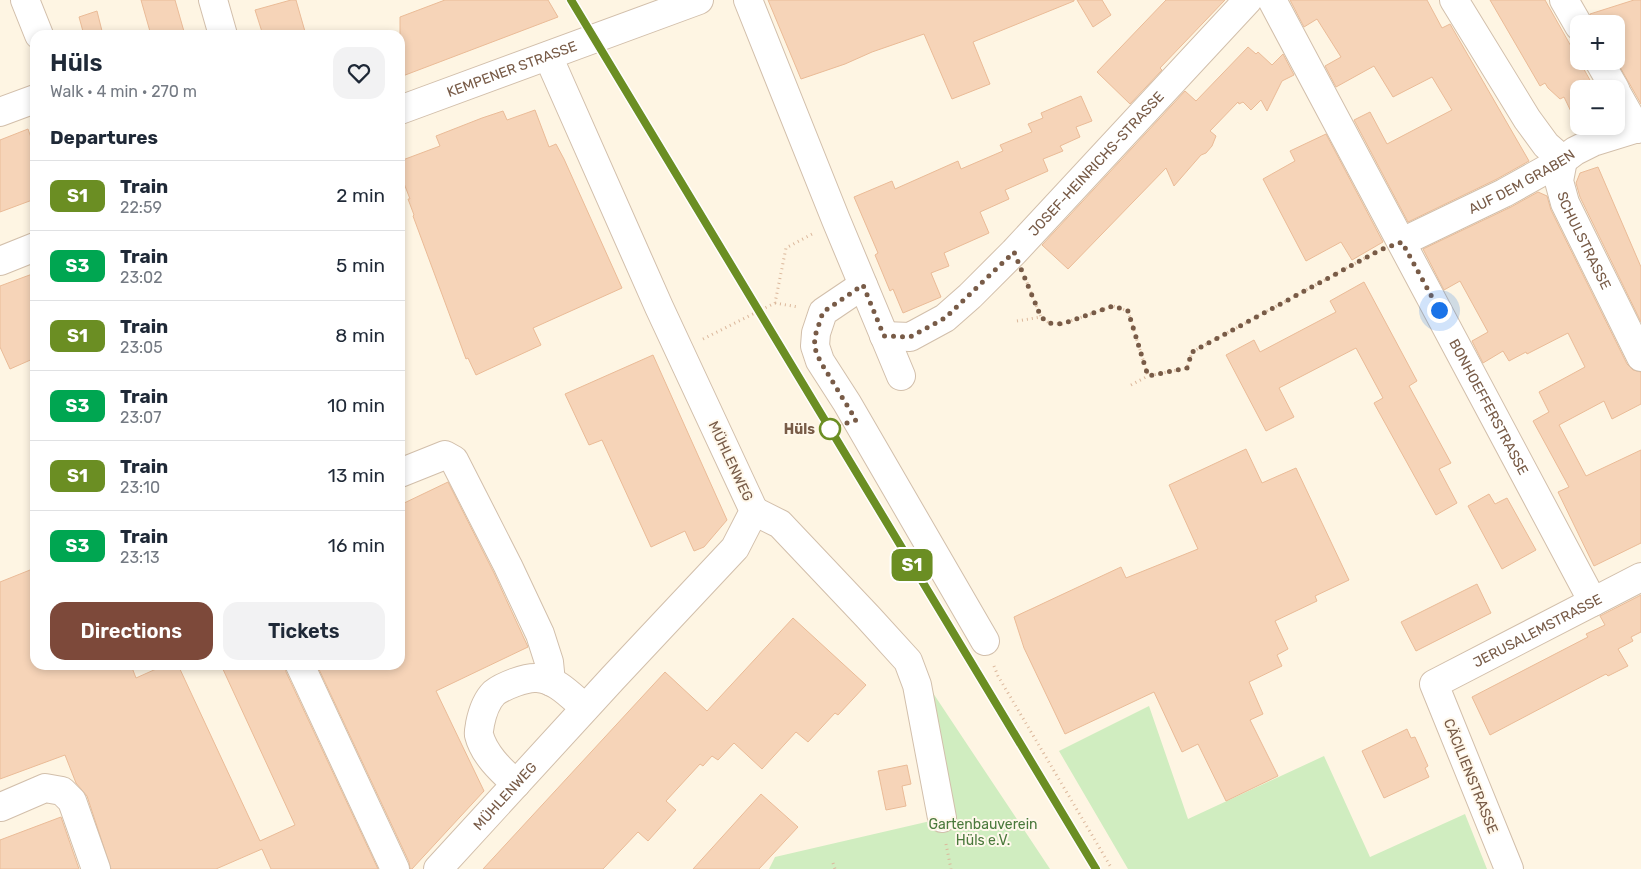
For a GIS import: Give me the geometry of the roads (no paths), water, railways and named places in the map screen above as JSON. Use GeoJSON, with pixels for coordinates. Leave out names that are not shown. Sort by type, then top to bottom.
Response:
{"type":"FeatureCollection","features":[{"type":"Feature","properties":{"kind":"street"},"geometry":{"type":"LineString","coordinates":[[26,0],[37,30]]}},
{"type":"Feature","properties":{"kind":"street"},"geometry":{"type":"LineString","coordinates":[[214,0],[222,30]]}},
{"type":"Feature","properties":{"kind":"street"},"geometry":{"type":"LineString","coordinates":[[748,0],[901,376]]}},
{"type":"Feature","properties":{"kind":"street","name":"JOSEF-HEINRICHS-STRASSE"},"geometry":{"type":"LineString","coordinates":[[884,336],[910,337],[945,318],[1014,252],[1248,0]]}},
{"type":"Feature","properties":{"kind":"street","name":"BONHOEFFERSTRASSE"},"geometry":{"type":"LineString","coordinates":[[1272,0],[1593,602]]}},
{"type":"Feature","properties":{"kind":"street"},"geometry":{"type":"LineString","coordinates":[[1454,0],[1527,119],[1546,145],[1563,160]]}},
{"type":"Feature","properties":{"kind":"street"},"geometry":{"type":"LineString","coordinates":[[1564,0],[1573,15]]}},
{"type":"Feature","properties":{"kind":"street","name":"KEMPENER STRASSE"},"geometry":{"type":"LineString","coordinates":[[405,108],[548,56],[685,2]]}},
{"type":"Feature","properties":{"kind":"street","name":"MÜHLENWEG"},"geometry":{"type":"LineString","coordinates":[[438,869],[735,548],[754,511],[548,56]]}},
{"type":"Feature","properties":{"kind":"street"},"geometry":{"type":"LineString","coordinates":[[0,112],[30,101]]}},
{"type":"Feature","properties":{"kind":"street"},"geometry":{"type":"LineString","coordinates":[[1625,106],[1639,128]]}},
{"type":"Feature","properties":{"kind":"street","name":"AUF DEM GRABEN"},"geometry":{"type":"LineString","coordinates":[[1402,242],[1504,193],[1593,142],[1639,128]]}},
{"type":"Feature","properties":{"kind":"street","name":"SCHULSTRASSE"},"geometry":{"type":"LineString","coordinates":[[1563,160],[1560,181],[1565,203],[1641,357]]}},
{"type":"Feature","properties":{"kind":"street"},"geometry":{"type":"LineString","coordinates":[[0,261],[30,249]]}},
{"type":"Feature","properties":{"kind":"street"},"geometry":{"type":"LineString","coordinates":[[863,285],[823,312],[814,346],[820,361],[847,403],[985,642]]}},
{"type":"Feature","properties":{"kind":"street"},"geometry":{"type":"LineString","coordinates":[[405,471],[445,455],[454,460],[540,634],[549,662],[550,682]]}},
{"type":"Feature","properties":{"kind":"street"},"geometry":{"type":"LineString","coordinates":[[754,511],[780,524],[908,662],[917,685],[942,818]]}},
{"type":"Feature","properties":{"kind":"street","name":"JERUSALEMSTRASSE"},"geometry":{"type":"LineString","coordinates":[[1434,684],[1641,577]]}},
{"type":"Feature","properties":{"kind":"street"},"geometry":{"type":"LineString","coordinates":[[302,670],[396,869]]}},
{"type":"Feature","properties":{"kind":"street"},"geometry":{"type":"LineString","coordinates":[[516,784],[497,766],[479,734],[482,712],[494,694],[518,681],[537,678],[550,682],[565,691],[585,708]]}},
{"type":"Feature","properties":{"kind":"street","name":"CÄCILIENSTRASSE"},"geometry":{"type":"LineString","coordinates":[[1434,684],[1509,869]]}},
{"type":"Feature","properties":{"kind":"street"},"geometry":{"type":"LineString","coordinates":[[1,807],[45,788],[62,791],[72,800],[96,869]]}},
{"type":"Feature","properties":{"kind":"railway"},"geometry":{"type":"LineString","coordinates":[[571,0],[1096,869]]}},
{"type":"Feature","properties":{"kind":"train","name":"S1"},"geometry":{"type":"LineString","coordinates":[[571,0],[1096,869]]}},
{"type":"Feature","properties":{"kind":"place","name":"Hüls"},"geometry":{"type":"Point","coordinates":[830,429]}},
{"type":"Feature","properties":{"kind":"park label","name":"Gartenbauverein Hüls e.V."},"geometry":{"type":"Point","coordinates":[983,832]}}]}
